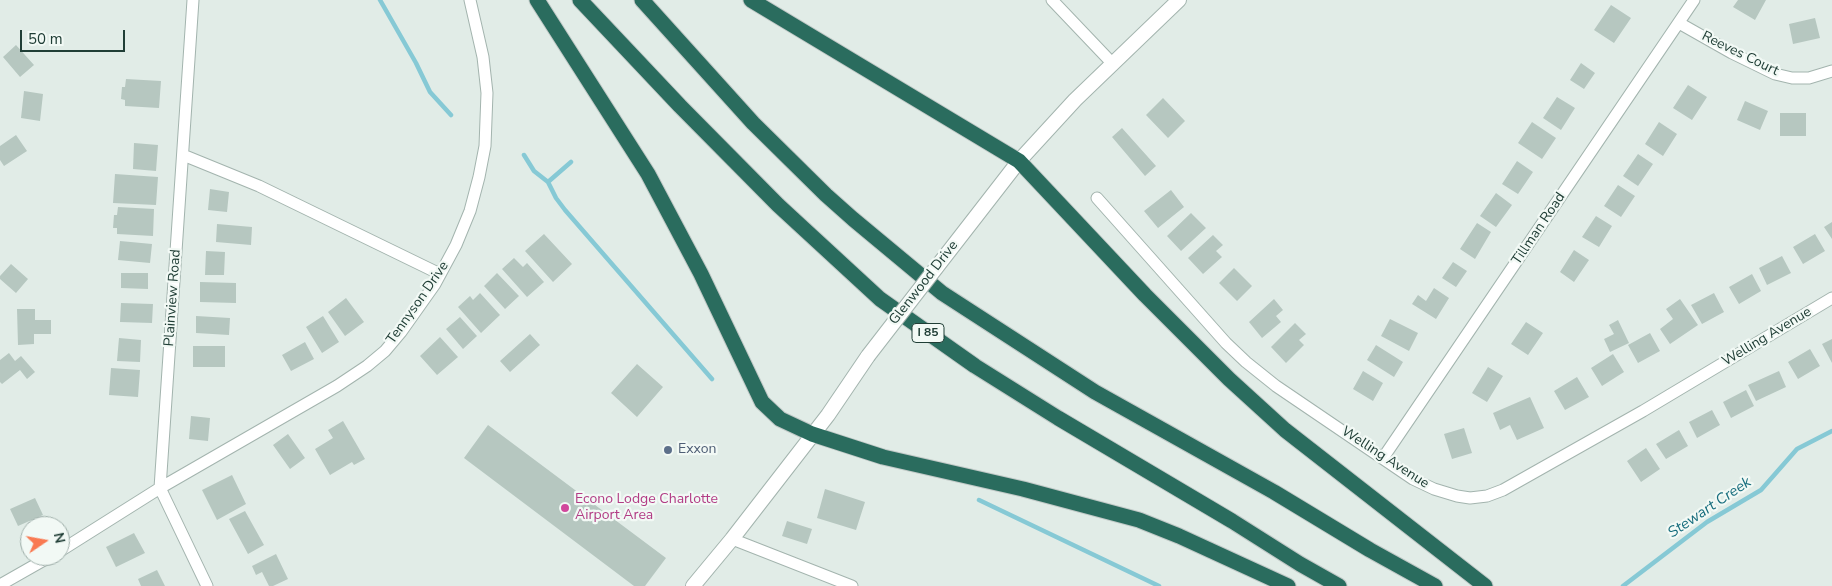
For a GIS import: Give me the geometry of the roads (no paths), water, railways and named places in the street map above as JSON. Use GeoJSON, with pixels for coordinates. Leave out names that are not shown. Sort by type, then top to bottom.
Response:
{"type":"FeatureCollection","features":[{"type":"Feature","properties":{"kind":"highway"},"geometry":{"type":"LineString","coordinates":[[537,0],[648,174],[701,274],[762,402],[780,419],[812,434],[856,449],[903,462],[1023,489],[1139,520],[1188,540],[1288,586]]}},
{"type":"Feature","properties":{"kind":"highway","name":"I 85"},"geometry":{"type":"LineString","coordinates":[[580,0],[680,106],[778,205],[880,299],[983,371],[1339,586]]}},
{"type":"Feature","properties":{"kind":"highway"},"geometry":{"type":"LineString","coordinates":[[642,0],[720,88],[826,195],[942,293],[1095,392],[1274,492],[1370,550],[1435,586]]}},
{"type":"Feature","properties":{"kind":"highway"},"geometry":{"type":"LineString","coordinates":[[751,0],[1019,161],[1228,378],[1285,430],[1485,586]]}},
{"type":"Feature","properties":{"kind":"street","name":"Plainview Road"},"geometry":{"type":"LineString","coordinates":[[193,0],[160,488],[207,586]]}},
{"type":"Feature","properties":{"kind":"street","name":"Tennyson Drive"},"geometry":{"type":"LineString","coordinates":[[70,545],[160,488],[337,386],[367,366],[401,332],[440,274],[456,245],[470,212],[480,177],[485,146],[487,102],[483,57],[470,0]]}},
{"type":"Feature","properties":{"kind":"street"},"geometry":{"type":"LineString","coordinates":[[1052,0],[1112,63]]}},
{"type":"Feature","properties":{"kind":"street","name":"Glenwood Drive"},"geometry":{"type":"LineString","coordinates":[[693,586],[732,539],[812,434],[868,356],[1019,161],[1075,100],[1179,0]]}},
{"type":"Feature","properties":{"kind":"street","name":"Tillman Road"},"geometry":{"type":"LineString","coordinates":[[1383,458],[1694,0]]}},
{"type":"Feature","properties":{"kind":"street","name":"Reeves Court"},"geometry":{"type":"LineString","coordinates":[[1679,23],[1732,53],[1775,74],[1792,78],[1809,78],[1832,70]]}},
{"type":"Feature","properties":{"kind":"street"},"geometry":{"type":"LineString","coordinates":[[184,155],[260,186],[440,274]]}},
{"type":"Feature","properties":{"kind":"street","name":"Welling Avenue"},"geometry":{"type":"LineString","coordinates":[[1097,198],[1226,343],[1246,362],[1276,386],[1413,479],[1434,490],[1470,498],[1487,496],[1503,490],[1643,411],[1832,298]]}},
{"type":"Feature","properties":{"kind":"street"},"geometry":{"type":"LineString","coordinates":[[732,539],[852,586]]}},
{"type":"Feature","properties":{"kind":"street"},"geometry":{"type":"LineString","coordinates":[[0,585],[33,566]]}},
{"type":"Feature","properties":{"kind":"waterway"},"geometry":{"type":"LineString","coordinates":[[380,0],[416,63],[430,92],[451,115]]}},
{"type":"Feature","properties":{"kind":"waterway"},"geometry":{"type":"LineString","coordinates":[[524,155],[534,171],[548,182],[565,210],[712,379]]}},
{"type":"Feature","properties":{"kind":"waterway"},"geometry":{"type":"LineString","coordinates":[[548,182],[571,162]]}},
{"type":"Feature","properties":{"kind":"waterway","name":"Stewart Creek"},"geometry":{"type":"LineString","coordinates":[[1623,586],[1707,522],[1761,490],[1797,449],[1832,431]]}},
{"type":"Feature","properties":{"kind":"waterway"},"geometry":{"type":"LineString","coordinates":[[979,500],[1159,586]]}},
{"type":"Feature","properties":{"kind":"place","name":"Exxon"},"geometry":{"type":"Point","coordinates":[668,450]}},
{"type":"Feature","properties":{"kind":"place","name":"Econo Lodge Charlotte Airport Area"},"geometry":{"type":"Point","coordinates":[565,508]}}]}
